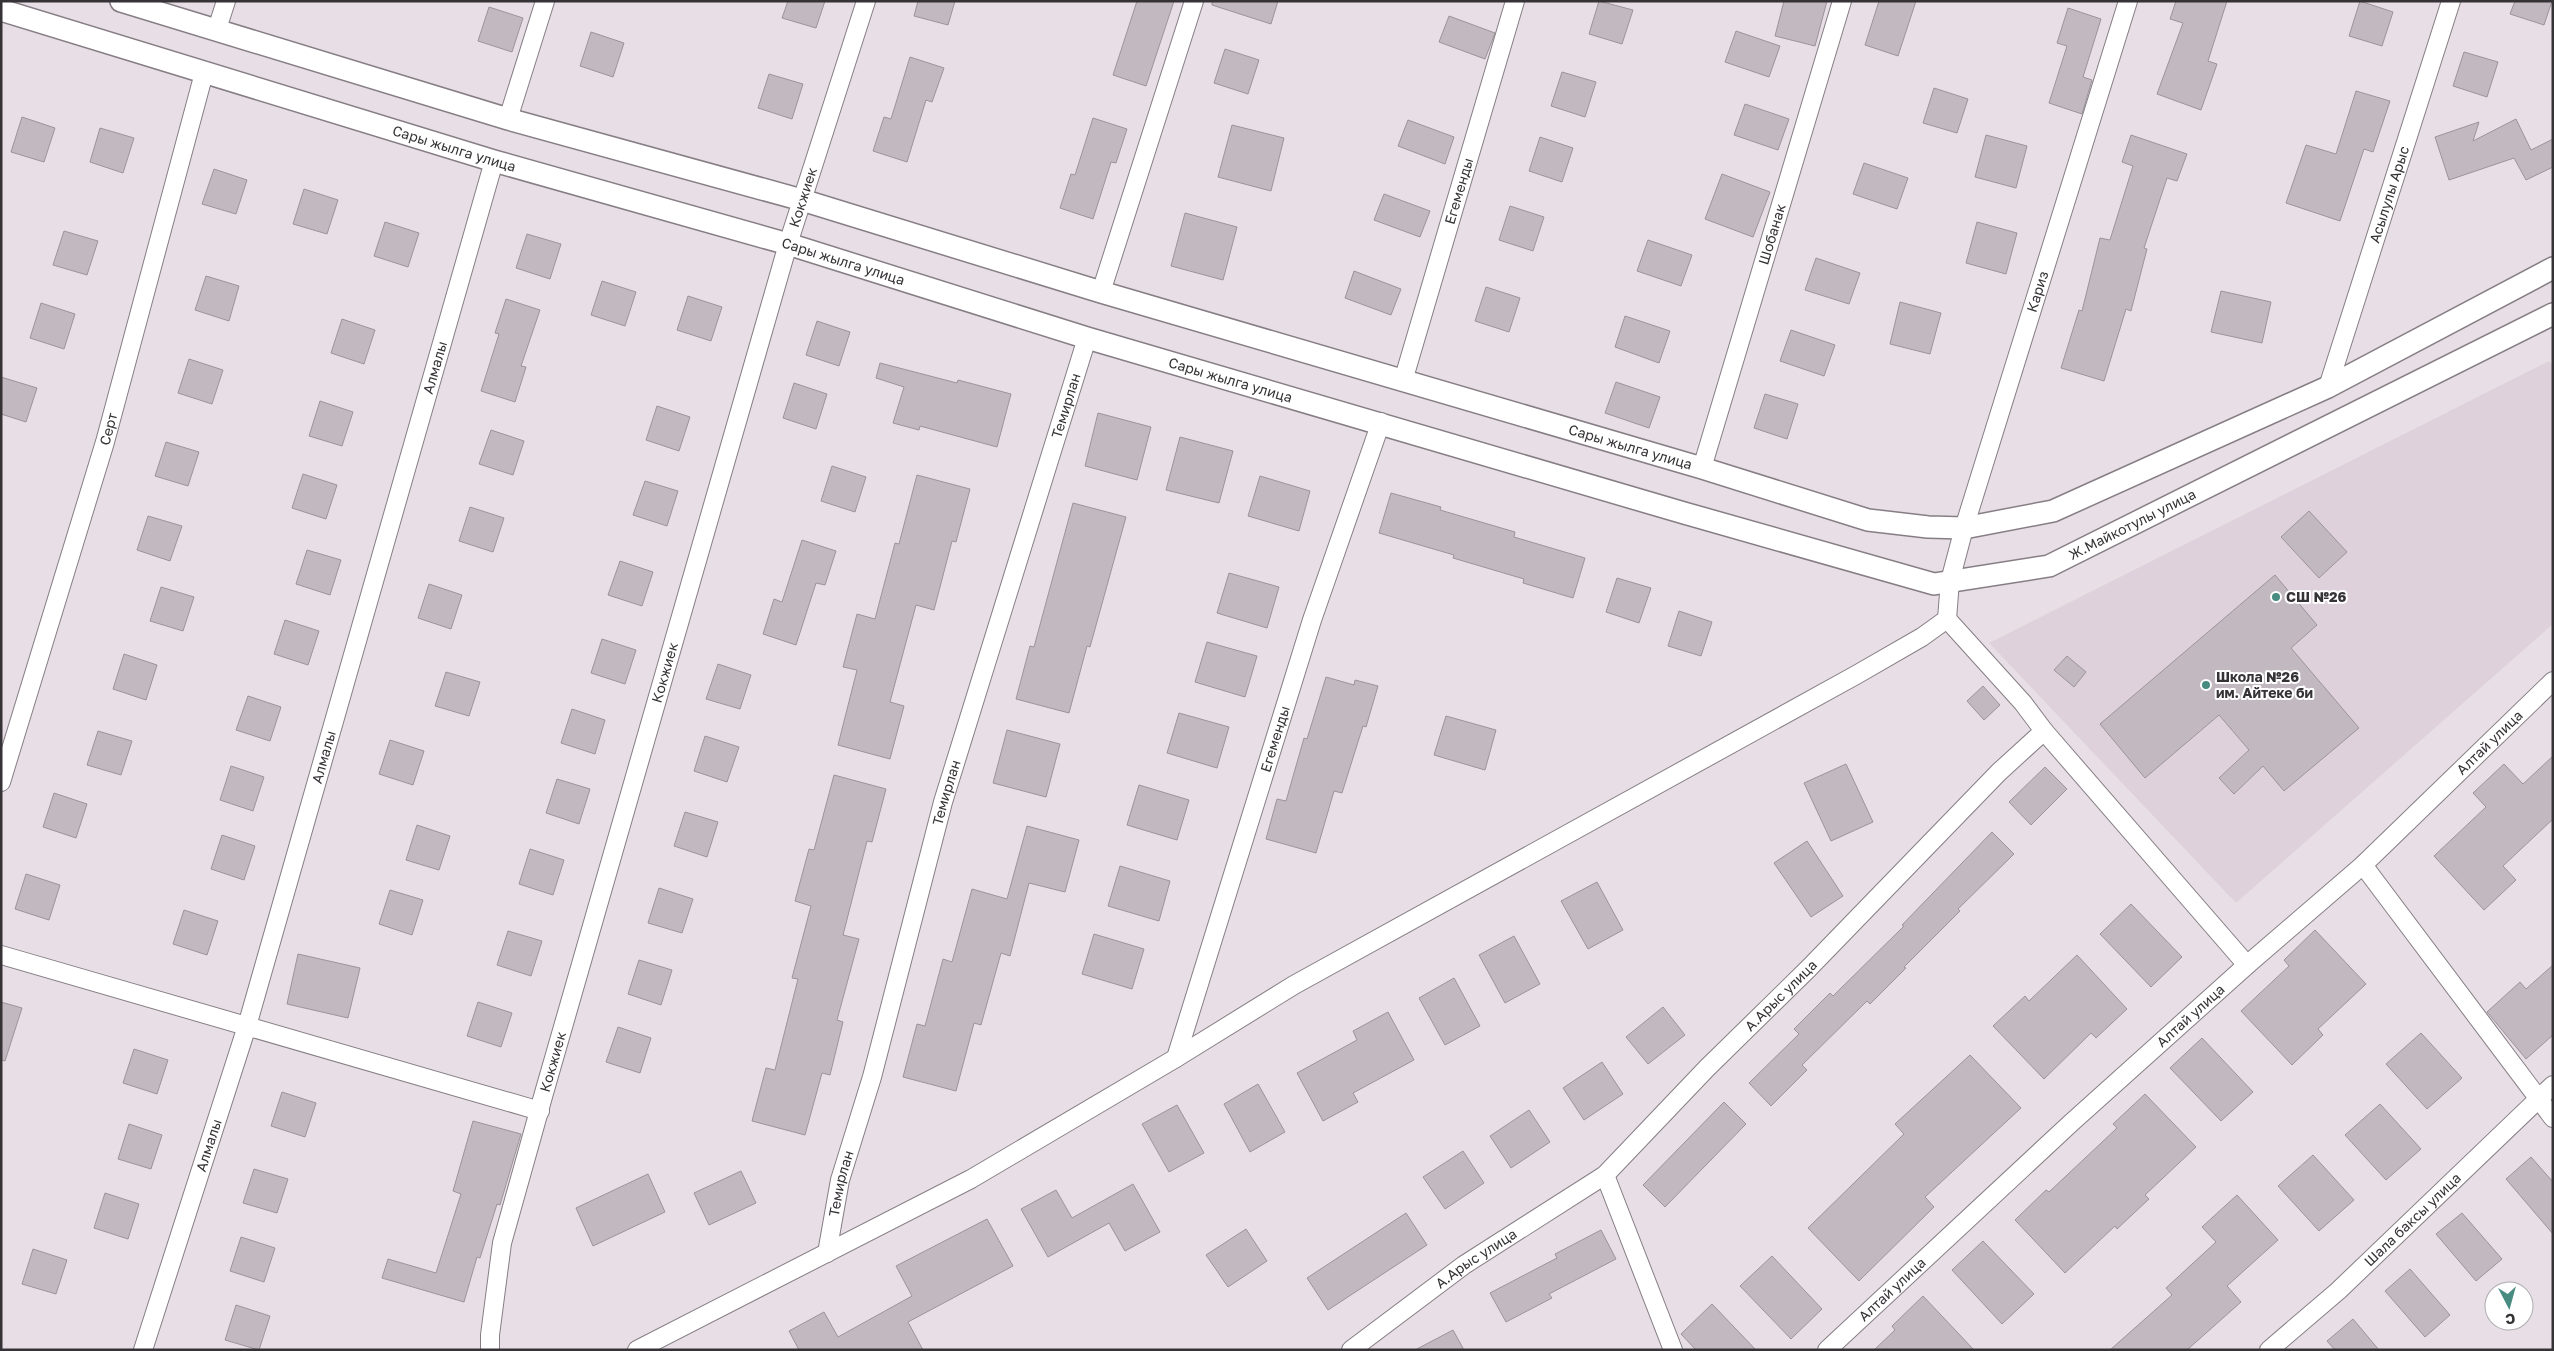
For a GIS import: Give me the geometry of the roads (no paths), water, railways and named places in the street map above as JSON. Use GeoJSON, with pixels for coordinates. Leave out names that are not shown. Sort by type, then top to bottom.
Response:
{"type":"FeatureCollection","features":[{"type":"Feature","properties":{"kind":"street","name":"Сары жылга улица"},"geometry":{"type":"LineString","coordinates":[[121,1],[508,119],[802,200],[1101,292],[1702,468]]}},
{"type":"Feature","properties":{"kind":"street"},"geometry":{"type":"LineString","coordinates":[[217,29],[226,1]]}},
{"type":"Feature","properties":{"kind":"street"},"geometry":{"type":"LineString","coordinates":[[508,119],[545,1]]}},
{"type":"Feature","properties":{"kind":"street","name":"Кокжиек"},"geometry":{"type":"LineString","coordinates":[[490,1350],[490,1335],[502,1243],[788,244],[866,1]]}},
{"type":"Feature","properties":{"kind":"street"},"geometry":{"type":"LineString","coordinates":[[1101,292],[1194,1]]}},
{"type":"Feature","properties":{"kind":"street","name":"Егеменды"},"geometry":{"type":"LineString","coordinates":[[1403,381],[1515,1]]}},
{"type":"Feature","properties":{"kind":"street","name":"Шобанак"},"geometry":{"type":"LineString","coordinates":[[1702,468],[1842,1]]}},
{"type":"Feature","properties":{"kind":"street","name":"Кариз"},"geometry":{"type":"LineString","coordinates":[[1950,582],[1964,528],[2128,1]]}},
{"type":"Feature","properties":{"kind":"street","name":"Асылулы Арыс"},"geometry":{"type":"LineString","coordinates":[[2328,387],[2451,1]]}},
{"type":"Feature","properties":{"kind":"street","name":"Сары жылга улица"},"geometry":{"type":"LineString","coordinates":[[1,10],[494,162],[788,244],[1087,338],[1381,422],[1684,513]]}},
{"type":"Feature","properties":{"kind":"street","name":"Серт"},"geometry":{"type":"LineString","coordinates":[[1,782],[105,442],[204,73]]}},
{"type":"Feature","properties":{"kind":"street","name":"Алмалы"},"geometry":{"type":"LineString","coordinates":[[143,1350],[247,1026],[494,162]]}},
{"type":"Feature","properties":{"kind":"street"},"geometry":{"type":"LineString","coordinates":[[1702,468],[1868,520],[1964,528],[2053,511],[2328,387],[2553,268]]}},
{"type":"Feature","properties":{"kind":"street","name":"Ж.Майкотулы улица"},"geometry":{"type":"LineString","coordinates":[[1684,513],[1934,584],[2049,566],[2553,314]]}},
{"type":"Feature","properties":{"kind":"street","name":"Темирлан"},"geometry":{"type":"LineString","coordinates":[[828,1253],[840,1180],[872,1077],[943,802],[1087,338]]}},
{"type":"Feature","properties":{"kind":"street","name":"Егеменды"},"geometry":{"type":"LineString","coordinates":[[1176,1058],[1312,620],[1381,422]]}},
{"type":"Feature","properties":{"kind":"street"},"geometry":{"type":"LineString","coordinates":[[1950,582],[1947,619],[2023,703],[2044,731],[2247,965]]}},
{"type":"Feature","properties":{"kind":"street"},"geometry":{"type":"LineString","coordinates":[[637,1350],[971,1179],[1176,1058],[1294,985],[1856,675],[1922,637],[1947,619]]}},
{"type":"Feature","properties":{"kind":"street","name":"Алтай улица"},"geometry":{"type":"LineString","coordinates":[[1826,1350],[2064,1129],[2247,965],[2363,865],[2553,681]]}},
{"type":"Feature","properties":{"kind":"street","name":"А.Арыс улица"},"geometry":{"type":"LineString","coordinates":[[1351,1350],[1464,1264],[1605,1175],[1999,772],[2044,731]]}},
{"type":"Feature","properties":{"kind":"street"},"geometry":{"type":"LineString","coordinates":[[2363,865],[2553,1118]]}},
{"type":"Feature","properties":{"kind":"street"},"geometry":{"type":"LineString","coordinates":[[1,955],[540,1111]]}},
{"type":"Feature","properties":{"kind":"street","name":"Шала баксы улица"},"geometry":{"type":"LineString","coordinates":[[2269,1350],[2338,1291],[2453,1183],[2553,1085]]}},
{"type":"Feature","properties":{"kind":"street"},"geometry":{"type":"LineString","coordinates":[[1605,1175],[1673,1350]]}},
{"type":"Feature","properties":{"kind":"place","name":"СШ №26"},"geometry":{"type":"Point","coordinates":[2276,597]}},
{"type":"Feature","properties":{"kind":"place","name":"Школа №26 им. Айтеке би"},"geometry":{"type":"Point","coordinates":[2206,685]}}]}
